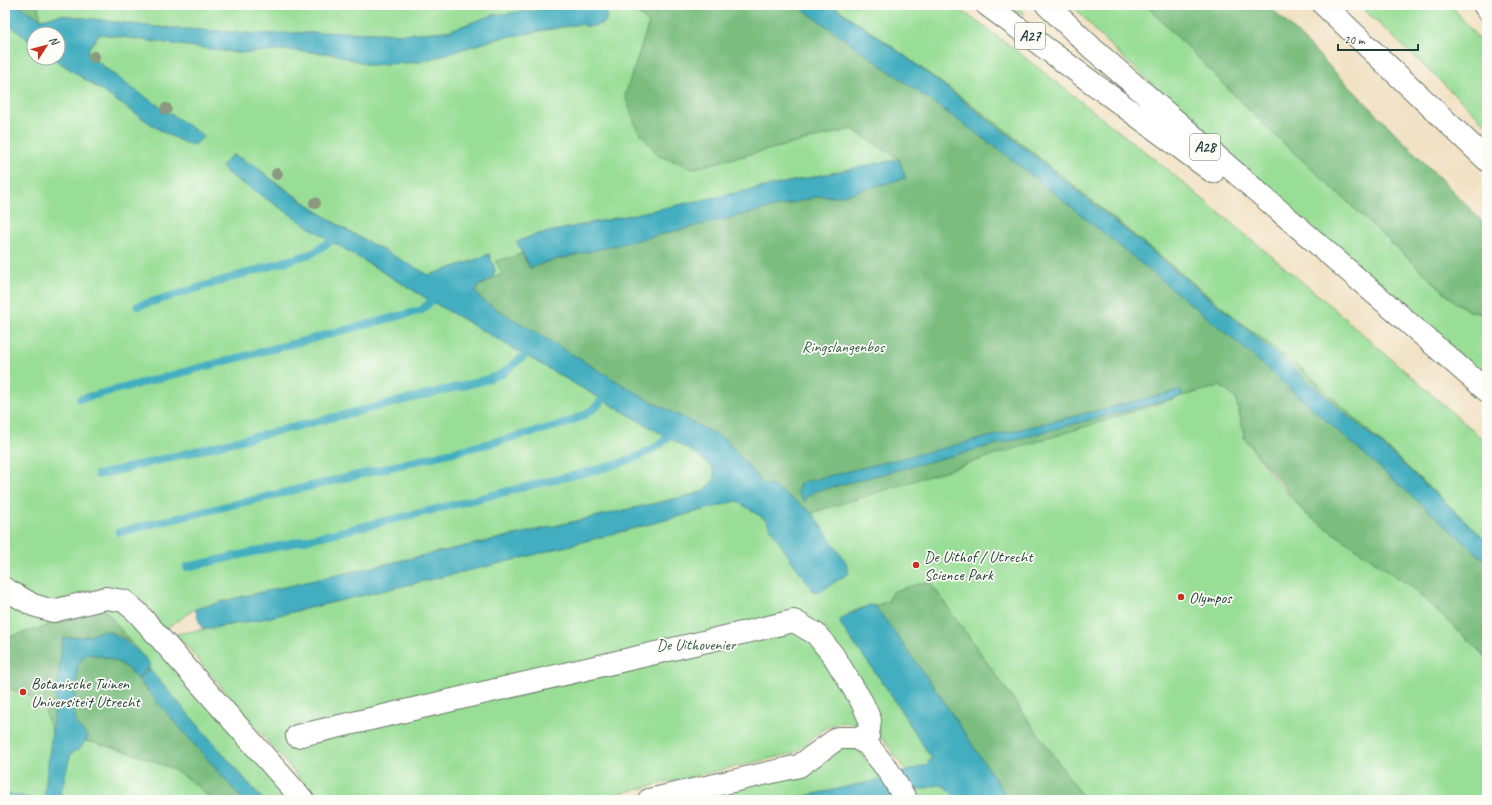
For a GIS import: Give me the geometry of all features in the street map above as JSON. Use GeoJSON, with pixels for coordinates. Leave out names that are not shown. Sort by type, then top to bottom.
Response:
{"type":"FeatureCollection","features":[{"type":"Feature","properties":{"kind":"main road","name":"A27"},"geometry":{"type":"LineString","coordinates":[[987,5],[1366,285]]}},
{"type":"Feature","properties":{"kind":"main road","name":"A28"},"geometry":{"type":"LineString","coordinates":[[1047,5],[1099,54],[1487,391]]}},
{"type":"Feature","properties":{"kind":"main road"},"geometry":{"type":"LineString","coordinates":[[1324,5],[1487,160]]}},
{"type":"Feature","properties":{"kind":"main road"},"geometry":{"type":"LineString","coordinates":[[1484,5],[1487,9]]}},
{"type":"Feature","properties":{"kind":"main road"},"geometry":{"type":"LineString","coordinates":[[5,589],[33,605],[53,610],[106,598],[124,601],[138,612],[303,800]]}},
{"type":"Feature","properties":{"kind":"main road"},"geometry":{"type":"LineString","coordinates":[[297,736],[794,621],[816,634],[833,655],[862,702],[870,720],[867,744]]}},
{"type":"Feature","properties":{"kind":"main road"},"geometry":{"type":"LineString","coordinates":[[649,800],[799,766],[838,738],[855,738],[867,744],[888,770],[906,800]]}},
{"type":"Feature","properties":{"kind":"green space"},"geometry":{"type":"Polygon","coordinates":[[[17,5],[37,5],[41,19],[17,5]]]}},
{"type":"Feature","properties":{"kind":"green space"},"geometry":{"type":"Polygon","coordinates":[[[37,5],[584,5],[493,15],[448,31],[404,34],[343,32],[258,34],[156,27],[61,15],[41,19],[37,5]]]}},
{"type":"Feature","properties":{"kind":"green space"},"geometry":{"type":"Polygon","coordinates":[[[606,5],[629,5],[649,23],[625,96],[694,168],[852,129],[899,159],[534,235],[517,242],[522,254],[496,261],[503,274],[492,279],[495,270],[489,254],[429,275],[396,259],[349,231],[235,155],[326,238],[431,301],[695,453],[714,469],[715,478],[709,486],[696,494],[240,597],[195,609],[165,629],[137,600],[127,592],[120,589],[111,588],[90,591],[53,602],[52,622],[42,628],[5,638],[5,21],[26,38],[26,66],[65,66],[163,132],[189,145],[126,84],[87,53],[90,46],[101,34],[239,53],[289,50],[334,54],[369,65],[420,62],[500,38],[580,24],[588,27],[607,8],[606,5]]]}},
{"type":"Feature","properties":{"kind":"green space","name":"Ringslangenbos"},"geometry":{"type":"Polygon","coordinates":[[[629,5],[832,5],[890,45],[1004,129],[1242,323],[1304,371],[1487,541],[1487,658],[1410,586],[1306,514],[1245,439],[1236,398],[1220,386],[1182,396],[812,513],[774,486],[764,485],[726,440],[643,397],[485,303],[476,294],[477,287],[502,274],[496,261],[522,254],[530,268],[546,262],[821,196],[841,196],[905,178],[899,159],[852,129],[694,168],[659,156],[637,129],[625,96],[649,23],[629,5]]]}},
{"type":"Feature","properties":{"kind":"green space"},"geometry":{"type":"Polygon","coordinates":[[[832,5],[954,5],[1009,45],[1163,166],[1324,300],[1487,443],[1487,541],[1304,371],[1242,323],[1004,129],[890,45],[832,5]]]}},
{"type":"Feature","properties":{"kind":"green space"},"geometry":{"type":"Polygon","coordinates":[[[1005,5],[1016,5],[1025,14],[1016,13],[1005,5]]]}},
{"type":"Feature","properties":{"kind":"green space"},"geometry":{"type":"Polygon","coordinates":[[[1073,5],[1146,5],[1259,120],[1454,301],[1469,311],[1487,315],[1487,378],[1225,152],[1100,36],[1073,5]]]}},
{"type":"Feature","properties":{"kind":"green space"},"geometry":{"type":"Polygon","coordinates":[[[1146,5],[1267,5],[1280,16],[1487,226],[1487,315],[1469,311],[1454,301],[1259,120],[1146,5]]]}},
{"type":"Feature","properties":{"kind":"green space"},"geometry":{"type":"Polygon","coordinates":[[[1359,5],[1451,5],[1487,49],[1487,125],[1359,5]]]}},
{"type":"Feature","properties":{"kind":"green space","name":"De Uithof / Utrecht Science Park"},"geometry":{"type":"Polygon","coordinates":[[[1220,386],[1236,398],[1245,439],[1277,482],[1306,514],[1410,586],[1487,658],[1487,800],[1085,800],[929,581],[887,602],[875,606],[870,605],[849,613],[842,627],[885,686],[932,758],[926,765],[906,772],[885,741],[863,725],[845,722],[831,725],[822,730],[795,753],[591,800],[318,800],[176,634],[258,620],[517,559],[737,501],[765,519],[823,590],[843,576],[788,500],[1220,386]]]}},
{"type":"Feature","properties":{"kind":"green space"},"geometry":{"type":"Polygon","coordinates":[[[929,581],[1085,800],[1009,800],[938,693],[875,606],[887,602],[894,591],[929,581]]]}},
{"type":"Feature","properties":{"kind":"green space"},"geometry":{"type":"Polygon","coordinates":[[[101,605],[127,614],[292,800],[263,800],[149,669],[151,665],[101,605]]]}},
{"type":"Feature","properties":{"kind":"green space"},"geometry":{"type":"Polygon","coordinates":[[[101,605],[132,644],[119,635],[104,630],[88,636],[63,638],[52,733],[44,707],[26,694],[5,688],[5,638],[42,628],[101,605]]]}},
{"type":"Feature","properties":{"kind":"green space","name":"Botanische Tuinen Universiteit Utrecht"},"geometry":{"type":"Polygon","coordinates":[[[5,643],[85,741],[101,744],[162,764],[193,783],[211,800],[5,800],[5,643]]]}},
{"type":"Feature","properties":{"kind":"green space"},"geometry":{"type":"Polygon","coordinates":[[[85,654],[114,660],[126,667],[137,678],[151,665],[138,679],[243,800],[211,800],[185,777],[170,768],[120,749],[86,741],[88,737],[76,724],[74,708],[78,665],[85,654]]]}},
{"type":"Feature","properties":{"kind":"green space"},"geometry":{"type":"Polygon","coordinates":[[[853,744],[883,779],[787,800],[688,800],[837,745],[853,744]]]}},
{"type":"Feature","properties":{"kind":"green space"},"geometry":{"type":"Polygon","coordinates":[[[938,785],[944,786],[958,800],[915,800],[911,792],[938,785]]]}},
{"type":"Feature","properties":{"kind":"water"},"geometry":{"type":"Polygon","coordinates":[[[5,5],[17,5],[41,19],[61,15],[156,27],[258,34],[343,32],[404,34],[448,31],[493,15],[584,5],[606,5],[607,8],[606,21],[597,25],[587,26],[580,24],[500,38],[420,62],[369,65],[334,54],[289,50],[239,53],[100,34],[90,46],[87,54],[126,84],[204,136],[196,144],[189,145],[163,132],[65,66],[66,26],[26,26],[26,38],[5,21],[5,5]]]}},
{"type":"Feature","properties":{"kind":"water"},"geometry":{"type":"Polygon","coordinates":[[[797,5],[831,5],[899,52],[1012,138],[1237,321],[1375,439],[1487,541],[1487,562],[1230,336],[1127,252],[1001,151],[797,5]]]}},
{"type":"Feature","properties":{"kind":"water"},"geometry":{"type":"Polygon","coordinates":[[[232,155],[256,166],[273,181],[339,226],[429,275],[489,254],[495,270],[492,279],[477,287],[476,293],[485,302],[643,397],[726,440],[764,485],[774,486],[812,513],[846,562],[849,573],[823,590],[814,592],[784,550],[765,519],[737,501],[518,559],[258,620],[205,629],[201,627],[195,609],[240,597],[696,494],[705,490],[715,478],[714,469],[695,453],[431,301],[326,238],[227,173],[222,165],[232,155]]]}},
{"type":"Feature","properties":{"kind":"water"},"geometry":{"type":"Polygon","coordinates":[[[899,159],[905,178],[841,196],[821,196],[546,262],[530,268],[517,242],[534,235],[899,159]]]}},
{"type":"Feature","properties":{"kind":"water"},"geometry":{"type":"Polygon","coordinates":[[[1181,390],[1182,396],[817,491],[807,496],[805,502],[797,492],[800,483],[1181,390]]]}},
{"type":"Feature","properties":{"kind":"water"},"geometry":{"type":"Polygon","coordinates":[[[870,605],[875,606],[938,693],[1009,800],[958,800],[944,786],[938,785],[877,800],[787,800],[883,779],[926,765],[932,759],[885,686],[842,627],[840,621],[841,618],[870,605]]]}},
{"type":"Feature","properties":{"kind":"water"},"geometry":{"type":"Polygon","coordinates":[[[104,630],[118,636],[130,644],[151,665],[137,678],[126,667],[114,660],[85,654],[78,665],[74,708],[76,724],[88,737],[80,749],[71,753],[60,796],[62,800],[5,800],[5,793],[37,799],[44,797],[63,638],[88,636],[104,630]]]}},
{"type":"Feature","properties":{"kind":"water"},"geometry":{"type":"Polygon","coordinates":[[[149,669],[263,800],[243,800],[146,689],[138,679],[149,669]]]}},
{"type":"Feature","properties":{"kind":"waterway"},"geometry":{"type":"LineString","coordinates":[[138,306],[313,253],[331,241]]}},
{"type":"Feature","properties":{"kind":"waterway"},"geometry":{"type":"LineString","coordinates":[[80,399],[422,310],[431,301]]}},
{"type":"Feature","properties":{"kind":"waterway"},"geometry":{"type":"LineString","coordinates":[[98,475],[482,381],[502,374],[525,355]]}},
{"type":"Feature","properties":{"kind":"waterway"},"geometry":{"type":"LineString","coordinates":[[119,532],[491,443],[564,424],[595,408],[602,400]]}},
{"type":"Feature","properties":{"kind":"waterway"},"geometry":{"type":"LineString","coordinates":[[187,567],[316,538],[604,468],[641,455],[668,437]]}},
{"type":"Feature","properties":{"kind":"place","name":"De Uithof / Utrecht Science Park"},"geometry":{"type":"Point","coordinates":[916,565]}},
{"type":"Feature","properties":{"kind":"place","name":"Olympos"},"geometry":{"type":"Point","coordinates":[1181,597]}},
{"type":"Feature","properties":{"kind":"place","name":"Botanische Tuinen Universiteit Utrecht"},"geometry":{"type":"Point","coordinates":[23,692]}},
{"type":"Feature","properties":{"kind":"park label","name":"De Uithovenier"},"geometry":{"type":"Point","coordinates":[696,644]}}]}
